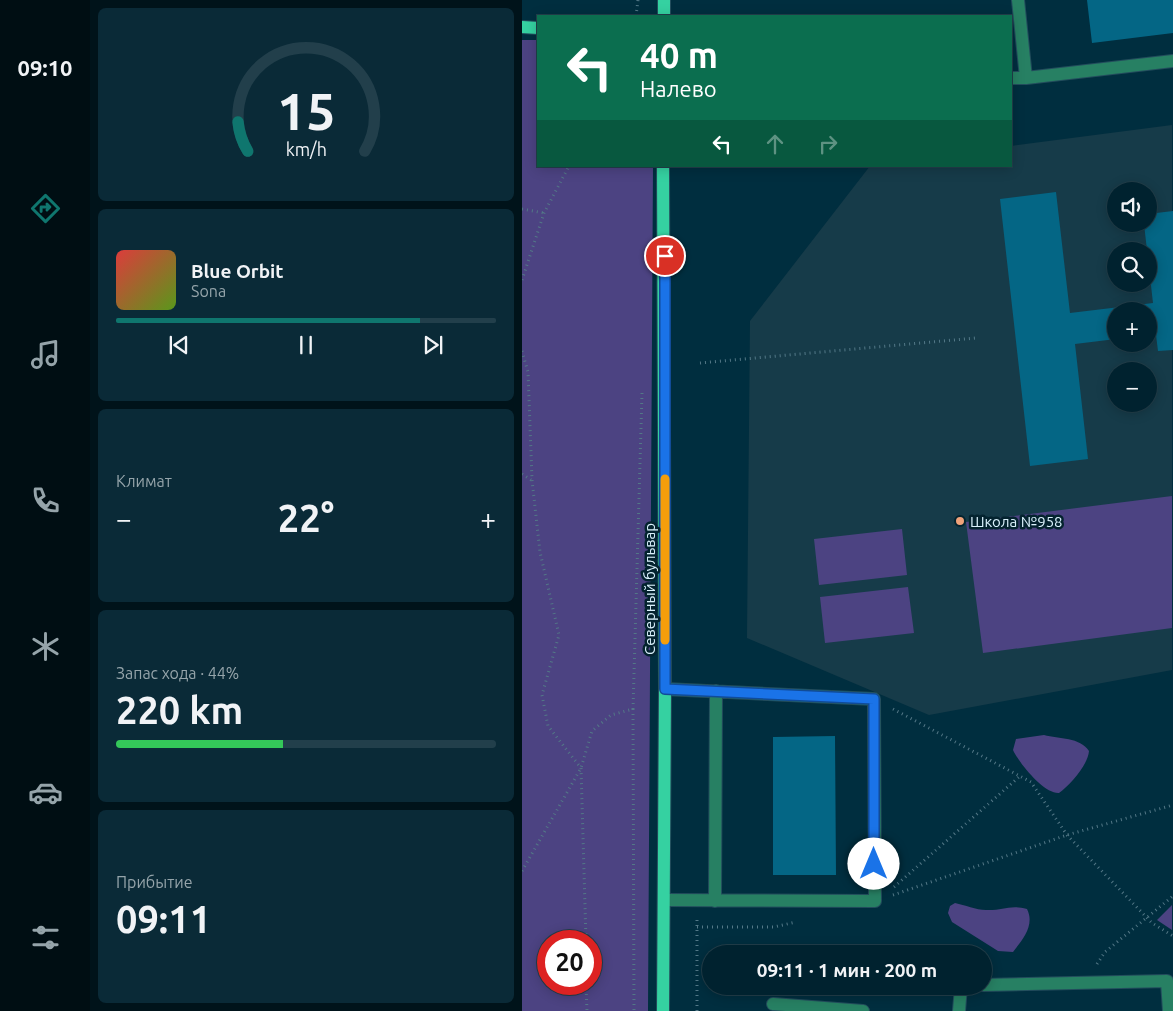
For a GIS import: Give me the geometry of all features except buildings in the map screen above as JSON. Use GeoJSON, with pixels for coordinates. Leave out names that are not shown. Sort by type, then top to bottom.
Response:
{"type":"FeatureCollection","features":[{"type":"Feature","properties":{"kind":"main road"},"geometry":{"type":"LineString","coordinates":[[664,0],[664,15]]}},
{"type":"Feature","properties":{"kind":"main road"},"geometry":{"type":"LineString","coordinates":[[522,27],[537,28]]}},
{"type":"Feature","properties":{"kind":"main road","name":"Северный бульвар"},"geometry":{"type":"LineString","coordinates":[[663,167],[665,900],[663,1011]]}},
{"type":"Feature","properties":{"kind":"lane"},"geometry":{"type":"LineString","coordinates":[[1018,0],[1026,78]]}},
{"type":"Feature","properties":{"kind":"lane"},"geometry":{"type":"LineString","coordinates":[[1012,78],[1172,61]]}},
{"type":"Feature","properties":{"kind":"lane"},"geometry":{"type":"LineString","coordinates":[[665,689],[874,699],[875,901],[665,900]]}},
{"type":"Feature","properties":{"kind":"lane"},"geometry":{"type":"LineString","coordinates":[[714,901],[716,691]]}},
{"type":"Feature","properties":{"kind":"lane"},"geometry":{"type":"LineString","coordinates":[[992,985],[1167,981],[1169,1011]]}},
{"type":"Feature","properties":{"kind":"lane"},"geometry":{"type":"LineString","coordinates":[[959,1011],[960,995]]}},
{"type":"Feature","properties":{"kind":"lane"},"geometry":{"type":"LineString","coordinates":[[773,1004],[863,1011]]}},
{"type":"Feature","properties":{"kind":"path"},"geometry":{"type":"LineString","coordinates":[[636,15],[638,0]]}},
{"type":"Feature","properties":{"kind":"path"},"geometry":{"type":"LineString","coordinates":[[522,280],[544,214],[568,167]]}},
{"type":"Feature","properties":{"kind":"path"},"geometry":{"type":"LineString","coordinates":[[522,209],[544,214]]}},
{"type":"Feature","properties":{"kind":"path"},"geometry":{"type":"LineString","coordinates":[[700,363],[976,338]]}},
{"type":"Feature","properties":{"kind":"path"},"geometry":{"type":"LineString","coordinates":[[522,351],[528,372],[532,480],[540,552],[559,635],[542,695],[548,726],[581,768],[586,930]]}},
{"type":"Feature","properties":{"kind":"path"},"geometry":{"type":"LineString","coordinates":[[634,1011],[633,709],[642,392]]}},
{"type":"Feature","properties":{"kind":"path"},"geometry":{"type":"LineString","coordinates":[[522,474],[532,480]]}},
{"type":"Feature","properties":{"kind":"path"},"geometry":{"type":"LineString","coordinates":[[874,699],[1030,782],[1067,835],[1146,918],[1172,936]]}},
{"type":"Feature","properties":{"kind":"path"},"geometry":{"type":"LineString","coordinates":[[522,871],[581,768],[592,731],[611,715],[633,709]]}},
{"type":"Feature","properties":{"kind":"path"},"geometry":{"type":"LineString","coordinates":[[1030,782],[1032,776]]}},
{"type":"Feature","properties":{"kind":"path"},"geometry":{"type":"LineString","coordinates":[[888,892],[1020,777]]}},
{"type":"Feature","properties":{"kind":"path"},"geometry":{"type":"LineString","coordinates":[[1067,835],[1172,805]]}},
{"type":"Feature","properties":{"kind":"path"},"geometry":{"type":"LineString","coordinates":[[1085,983],[1105,952],[1172,896]]}},
{"type":"Feature","properties":{"kind":"path"},"geometry":{"type":"LineString","coordinates":[[697,900],[697,1011]]}},
{"type":"Feature","properties":{"kind":"path"},"geometry":{"type":"LineString","coordinates":[[586,995],[587,1011]]}},
{"type":"Feature","properties":{"kind":"shaded area"},"geometry":{"type":"Polygon","coordinates":[[[522,40],[537,40],[537,167],[653,167],[648,1011],[522,1011],[522,40]]]}},
{"type":"Feature","properties":{"kind":"shaded area","name":"Школа №958"},"geometry":{"type":"Polygon","coordinates":[[[1172,125],[1172,670],[929,715],[747,638],[750,321],[869,167],[1012,167],[1012,146],[1172,125]]]}},
{"type":"Feature","properties":{"kind":"shaded area"},"geometry":{"type":"Polygon","coordinates":[[[1172,496],[1172,628],[983,653],[966,522],[1172,496]]]}},
{"type":"Feature","properties":{"kind":"shaded area"},"geometry":{"type":"Polygon","coordinates":[[[902,529],[907,575],[819,585],[814,539],[902,529]]]}},
{"type":"Feature","properties":{"kind":"shaded area"},"geometry":{"type":"Polygon","coordinates":[[[908,587],[914,633],[825,643],[820,597],[908,587]]]}},
{"type":"Feature","properties":{"kind":"shaded area"},"geometry":{"type":"Polygon","coordinates":[[[1044,735],[1075,741],[1085,746],[1089,751],[1078,774],[1059,793],[1046,789],[1039,783],[1026,770],[1013,750],[1016,739],[1044,735]]]}},
{"type":"Feature","properties":{"kind":"shaded area"},"geometry":{"type":"Polygon","coordinates":[[[955,903],[982,910],[1011,907],[1027,909],[1030,921],[1029,926],[1024,937],[1013,952],[998,951],[992,947],[992,945],[988,945],[952,922],[948,913],[950,906],[955,903]]]}},
{"type":"Feature","properties":{"kind":"shaded area"},"geometry":{"type":"Polygon","coordinates":[[[1172,905],[1172,930],[1157,920],[1172,905]]]}},
{"type":"Feature","properties":{"kind":"slow traffic"},"geometry":{"type":"LineString","coordinates":[[665,479],[665,640]]}},
{"type":"Feature","properties":{"kind":"place","name":"Школа №958"},"geometry":{"type":"Point","coordinates":[960,521]}},
{"type":"Feature","properties":{"kind":"route"},"geometry":{"type":"LineString","coordinates":[[665,256],[665,689],[874,699],[874,864]]}}]}
